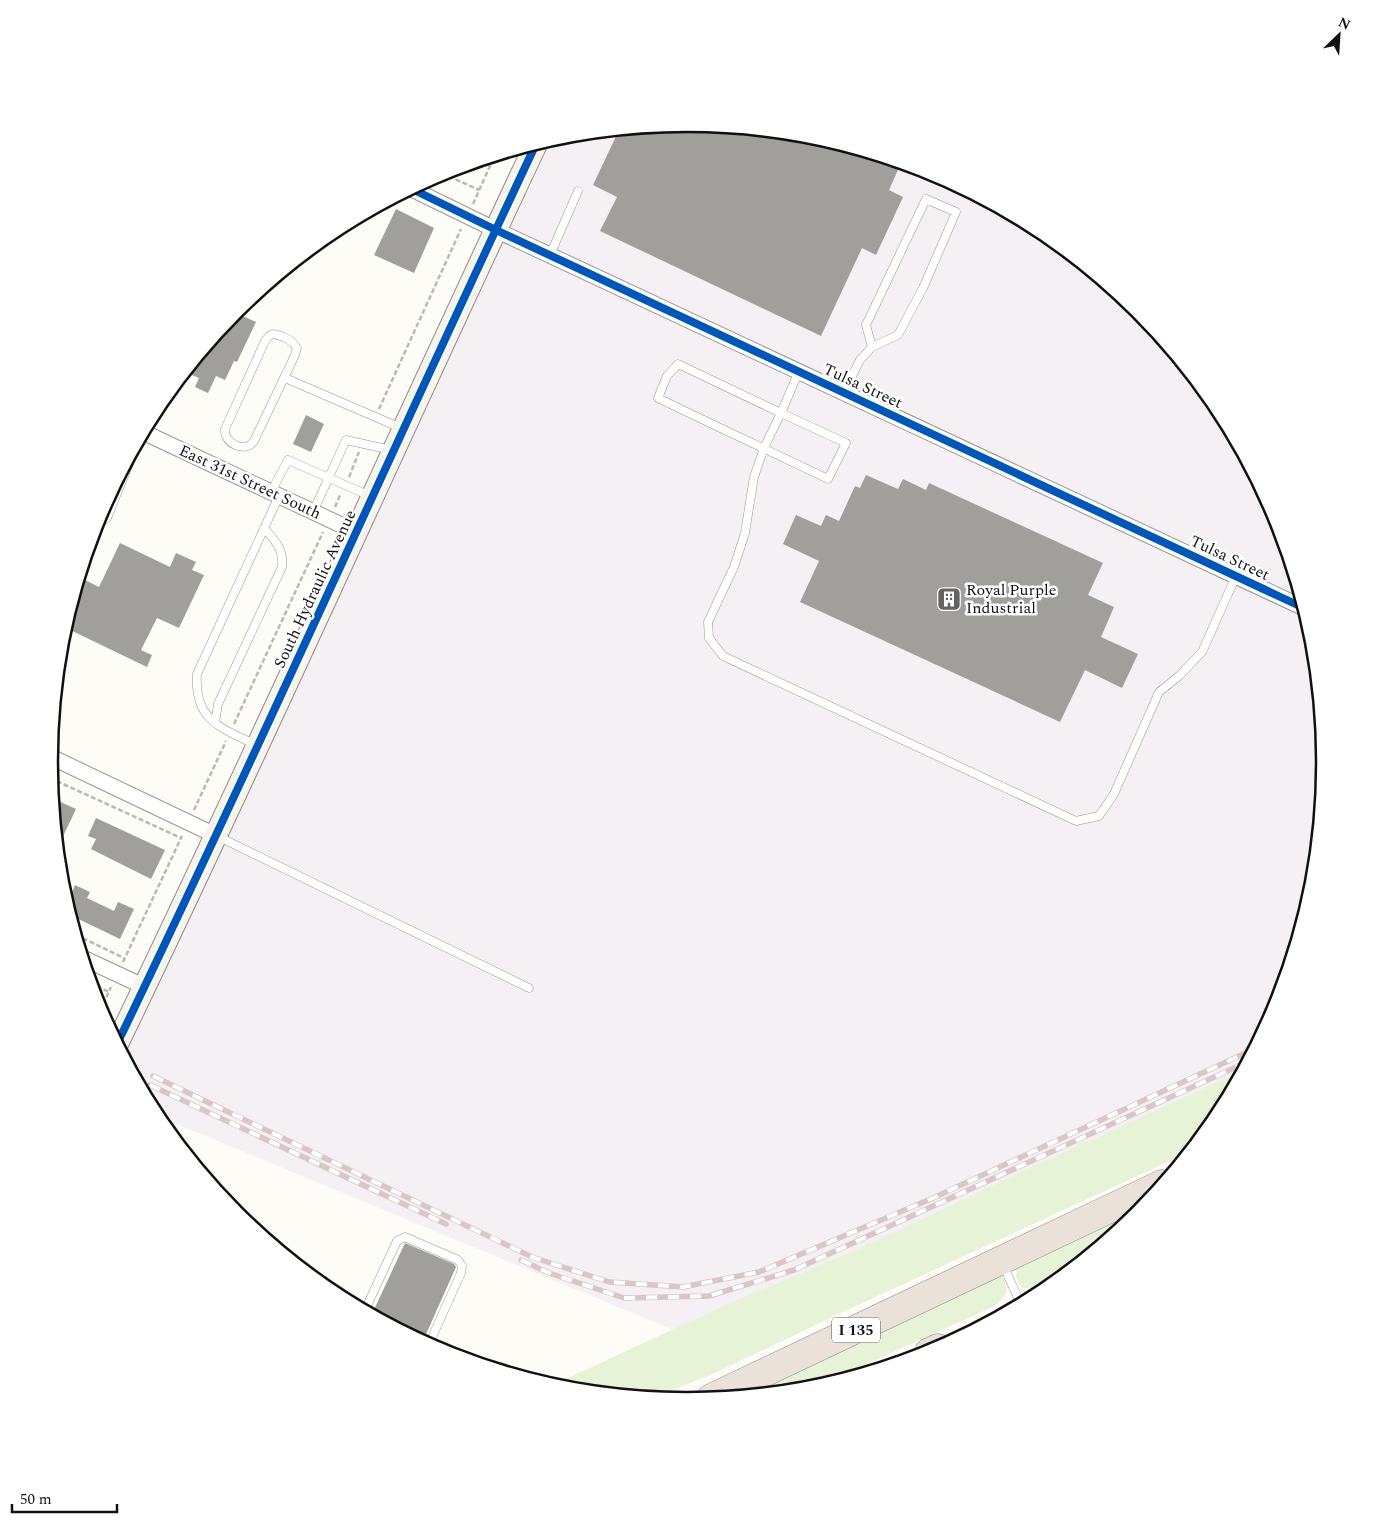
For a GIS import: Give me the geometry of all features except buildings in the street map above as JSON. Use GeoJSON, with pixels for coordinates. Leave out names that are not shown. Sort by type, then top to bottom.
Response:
{"type":"FeatureCollection","features":[{"type":"Feature","properties":{"kind":"highway","name":"I 135"},"geometry":{"type":"LineString","coordinates":[[728,1390],[1147,1191]]}},
{"type":"Feature","properties":{"kind":"street","name":"South Hydraulic Avenue"},"geometry":{"type":"LineString","coordinates":[[121,1037],[217,836],[532,152]]}},
{"type":"Feature","properties":{"kind":"street","name":"Tulsa Street"},"geometry":{"type":"LineString","coordinates":[[419,192],[1296,604]]}},
{"type":"Feature","properties":{"kind":"street","name":"East 31st Street South"},"geometry":{"type":"LineString","coordinates":[[150,435],[356,532]]}},
{"type":"Feature","properties":{"kind":"street"},"geometry":{"type":"LineString","coordinates":[[58,760],[217,836]]}},
{"type":"Feature","properties":{"kind":"street"},"geometry":{"type":"LineString","coordinates":[[90,961],[145,987]]}},
{"type":"Feature","properties":{"kind":"lane"},"geometry":{"type":"LineString","coordinates":[[550,255],[578,190]]}},
{"type":"Feature","properties":{"kind":"lane"},"geometry":{"type":"LineString","coordinates":[[844,392],[860,360],[872,347],[898,335],[923,288],[956,212],[926,199],[866,325],[872,347]]}},
{"type":"Feature","properties":{"kind":"lane"},"geometry":{"type":"LineString","coordinates":[[274,334],[281,335],[297,348],[285,378],[251,445],[240,447],[227,439],[224,434],[225,429],[265,341],[274,334]]}},
{"type":"Feature","properties":{"kind":"lane"},"geometry":{"type":"LineString","coordinates":[[678,364],[781,413],[846,443],[828,479],[658,398],[667,376],[678,364]]}},
{"type":"Feature","properties":{"kind":"lane"},"geometry":{"type":"LineString","coordinates":[[799,371],[764,448],[754,477],[745,534],[734,567],[708,622],[709,638],[723,656],[1076,821],[1099,816],[1114,794],[1159,692],[1180,676],[1202,652],[1236,576]]}},
{"type":"Feature","properties":{"kind":"lane"},"geometry":{"type":"LineString","coordinates":[[285,378],[403,429]]}},
{"type":"Feature","properties":{"kind":"lane"},"geometry":{"type":"LineString","coordinates":[[313,512],[346,440],[393,451]]}},
{"type":"Feature","properties":{"kind":"lane"},"geometry":{"type":"LineString","coordinates":[[258,746],[220,727],[204,713],[197,686],[198,674],[264,528],[288,460],[372,497]]}},
{"type":"Feature","properties":{"kind":"lane"},"geometry":{"type":"LineString","coordinates":[[106,519],[114,502]]}},
{"type":"Feature","properties":{"kind":"lane"},"geometry":{"type":"LineString","coordinates":[[215,723],[218,704],[282,567],[283,558],[278,544],[264,528]]}},
{"type":"Feature","properties":{"kind":"lane"},"geometry":{"type":"LineString","coordinates":[[217,836],[529,988]]}},
{"type":"Feature","properties":{"kind":"lane"},"geometry":{"type":"LineString","coordinates":[[368,1304],[397,1241],[405,1237],[458,1260],[462,1266],[461,1273],[432,1338]]}},
{"type":"Feature","properties":{"kind":"lane"},"geometry":{"type":"LineString","coordinates":[[1001,1260],[1018,1297]]}},
{"type":"Feature","properties":{"kind":"path"},"geometry":{"type":"LineString","coordinates":[[375,417],[491,164]]}},
{"type":"Feature","properties":{"kind":"path"},"geometry":{"type":"LineString","coordinates":[[452,178],[479,190]]}},
{"type":"Feature","properties":{"kind":"path"},"geometry":{"type":"LineString","coordinates":[[104,1002],[363,444]]}},
{"type":"Feature","properties":{"kind":"path"},"geometry":{"type":"LineString","coordinates":[[58,782],[181,838]]}},
{"type":"Feature","properties":{"kind":"path"},"geometry":{"type":"LineString","coordinates":[[83,938],[125,958]]}},
{"type":"Feature","properties":{"kind":"path"},"geometry":{"type":"LineString","coordinates":[[99,987],[109,992]]}},
{"type":"Feature","properties":{"kind":"shaded area"},"geometry":{"type":"Polygon","coordinates":[[[687,132],[769,138],[850,154],[928,180],[965,197],[1037,239],[1102,289],[1132,317],[1160,347],[1210,412],[1252,484],[1269,521],[1283,560],[1295,599],[1304,639],[1315,721],[1315,803],[1304,885],[1295,925],[1283,964],[1269,1003],[1252,1040],[1213,1107],[681,1333],[171,1122],[142,1077],[120,1036],[532,152],[605,138],[646,134],[687,132]]]}},
{"type":"Feature","properties":{"kind":"green space"},"geometry":{"type":"Polygon","coordinates":[[[1233,1075],[1210,1112],[1175,1158],[717,1372],[670,1391],[605,1386],[565,1379],[719,1308],[863,1247],[1023,1171],[1233,1075]]]}},
{"type":"Feature","properties":{"kind":"green space"},"geometry":{"type":"Polygon","coordinates":[[[1123,1215],[1070,1261],[1036,1285],[1027,1289],[1021,1287],[1016,1277],[1017,1268],[1123,1215]]]}},
{"type":"Feature","properties":{"kind":"green space"},"geometry":{"type":"Polygon","coordinates":[[[996,1273],[1004,1279],[1006,1294],[995,1306],[860,1367],[810,1379],[749,1388],[996,1273]]]}},
{"type":"Feature","properties":{"kind":"railway"},"geometry":{"type":"LineString","coordinates":[[153,1076],[532,1257],[609,1282],[683,1287],[759,1272],[933,1198],[1245,1053]]}},
{"type":"Feature","properties":{"kind":"railway"},"geometry":{"type":"LineString","coordinates":[[521,1260],[549,1273],[624,1298],[709,1296],[794,1270],[1238,1066]]}},
{"type":"Feature","properties":{"kind":"railway"},"geometry":{"type":"LineString","coordinates":[[150,1085],[446,1224]]}},
{"type":"Feature","properties":{"kind":"cycle path"},"geometry":{"type":"LineString","coordinates":[[121,1037],[171,932],[532,152]]}},
{"type":"Feature","properties":{"kind":"cycle path"},"geometry":{"type":"LineString","coordinates":[[419,192],[1296,604]]}},
{"type":"Feature","properties":{"kind":"place","name":"Royal Purple Industrial"},"geometry":{"type":"Point","coordinates":[949,599]}}]}
